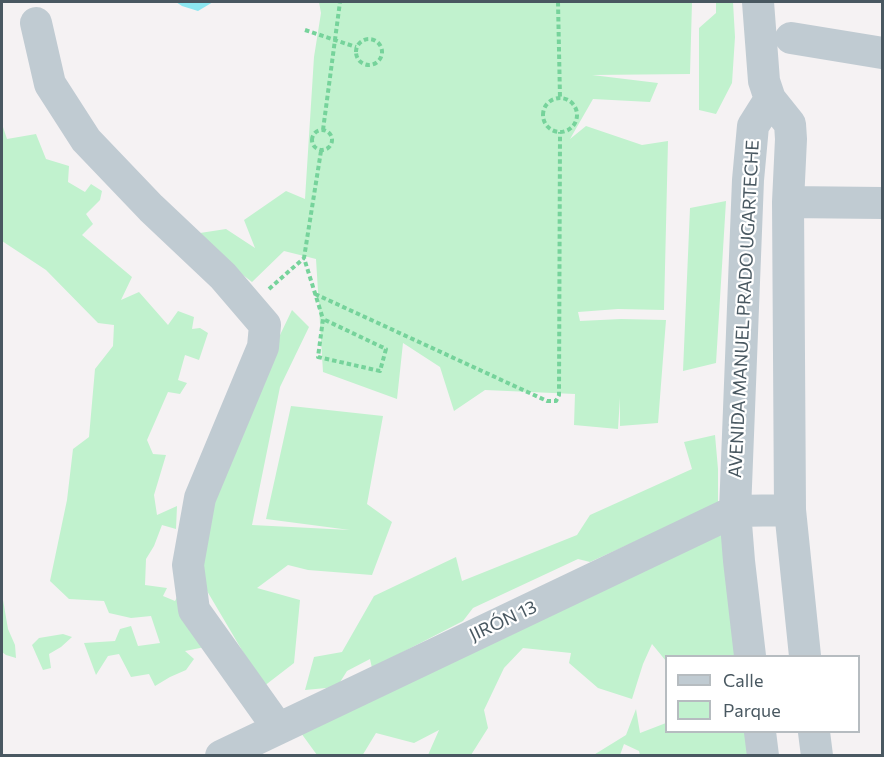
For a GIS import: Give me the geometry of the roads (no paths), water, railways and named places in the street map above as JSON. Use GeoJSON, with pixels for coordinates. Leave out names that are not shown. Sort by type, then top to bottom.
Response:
{"type":"FeatureCollection","features":[{"type":"Feature","properties":{"kind":"street"},"geometry":{"type":"LineString","coordinates":[[758,2],[764,81],[770,99],[790,124],[788,202],[790,510],[805,655]]}},
{"type":"Feature","properties":{"kind":"street"},"geometry":{"type":"LineString","coordinates":[[36,23],[50,84],[86,140],[151,208],[223,276],[264,325],[263,347],[200,498],[188,565],[194,609],[278,728]]}},
{"type":"Feature","properties":{"kind":"street"},"geometry":{"type":"LineString","coordinates":[[791,38],[882,53]]}},
{"type":"Feature","properties":{"kind":"street","name":"AVENIDA MANUEL PRADO UGARTECHE"},"geometry":{"type":"LineString","coordinates":[[750,655],[738,561],[735,511],[748,180],[753,126],[770,99]]}},
{"type":"Feature","properties":{"kind":"street"},"geometry":{"type":"LineString","coordinates":[[788,202],[882,203]]}},
{"type":"Feature","properties":{"kind":"street","name":"JIRÓN 13"},"geometry":{"type":"LineString","coordinates":[[221,756],[735,511],[790,510]]}},
{"type":"Feature","properties":{"kind":"street"},"geometry":{"type":"LineString","coordinates":[[760,733],[763,756]]}},
{"type":"Feature","properties":{"kind":"street"},"geometry":{"type":"LineString","coordinates":[[814,733],[817,756]]}},
{"type":"Feature","properties":{"kind":"water"},"geometry":{"type":"Polygon","coordinates":[[[176,2],[213,2],[198,11],[176,2]]]}}]}
